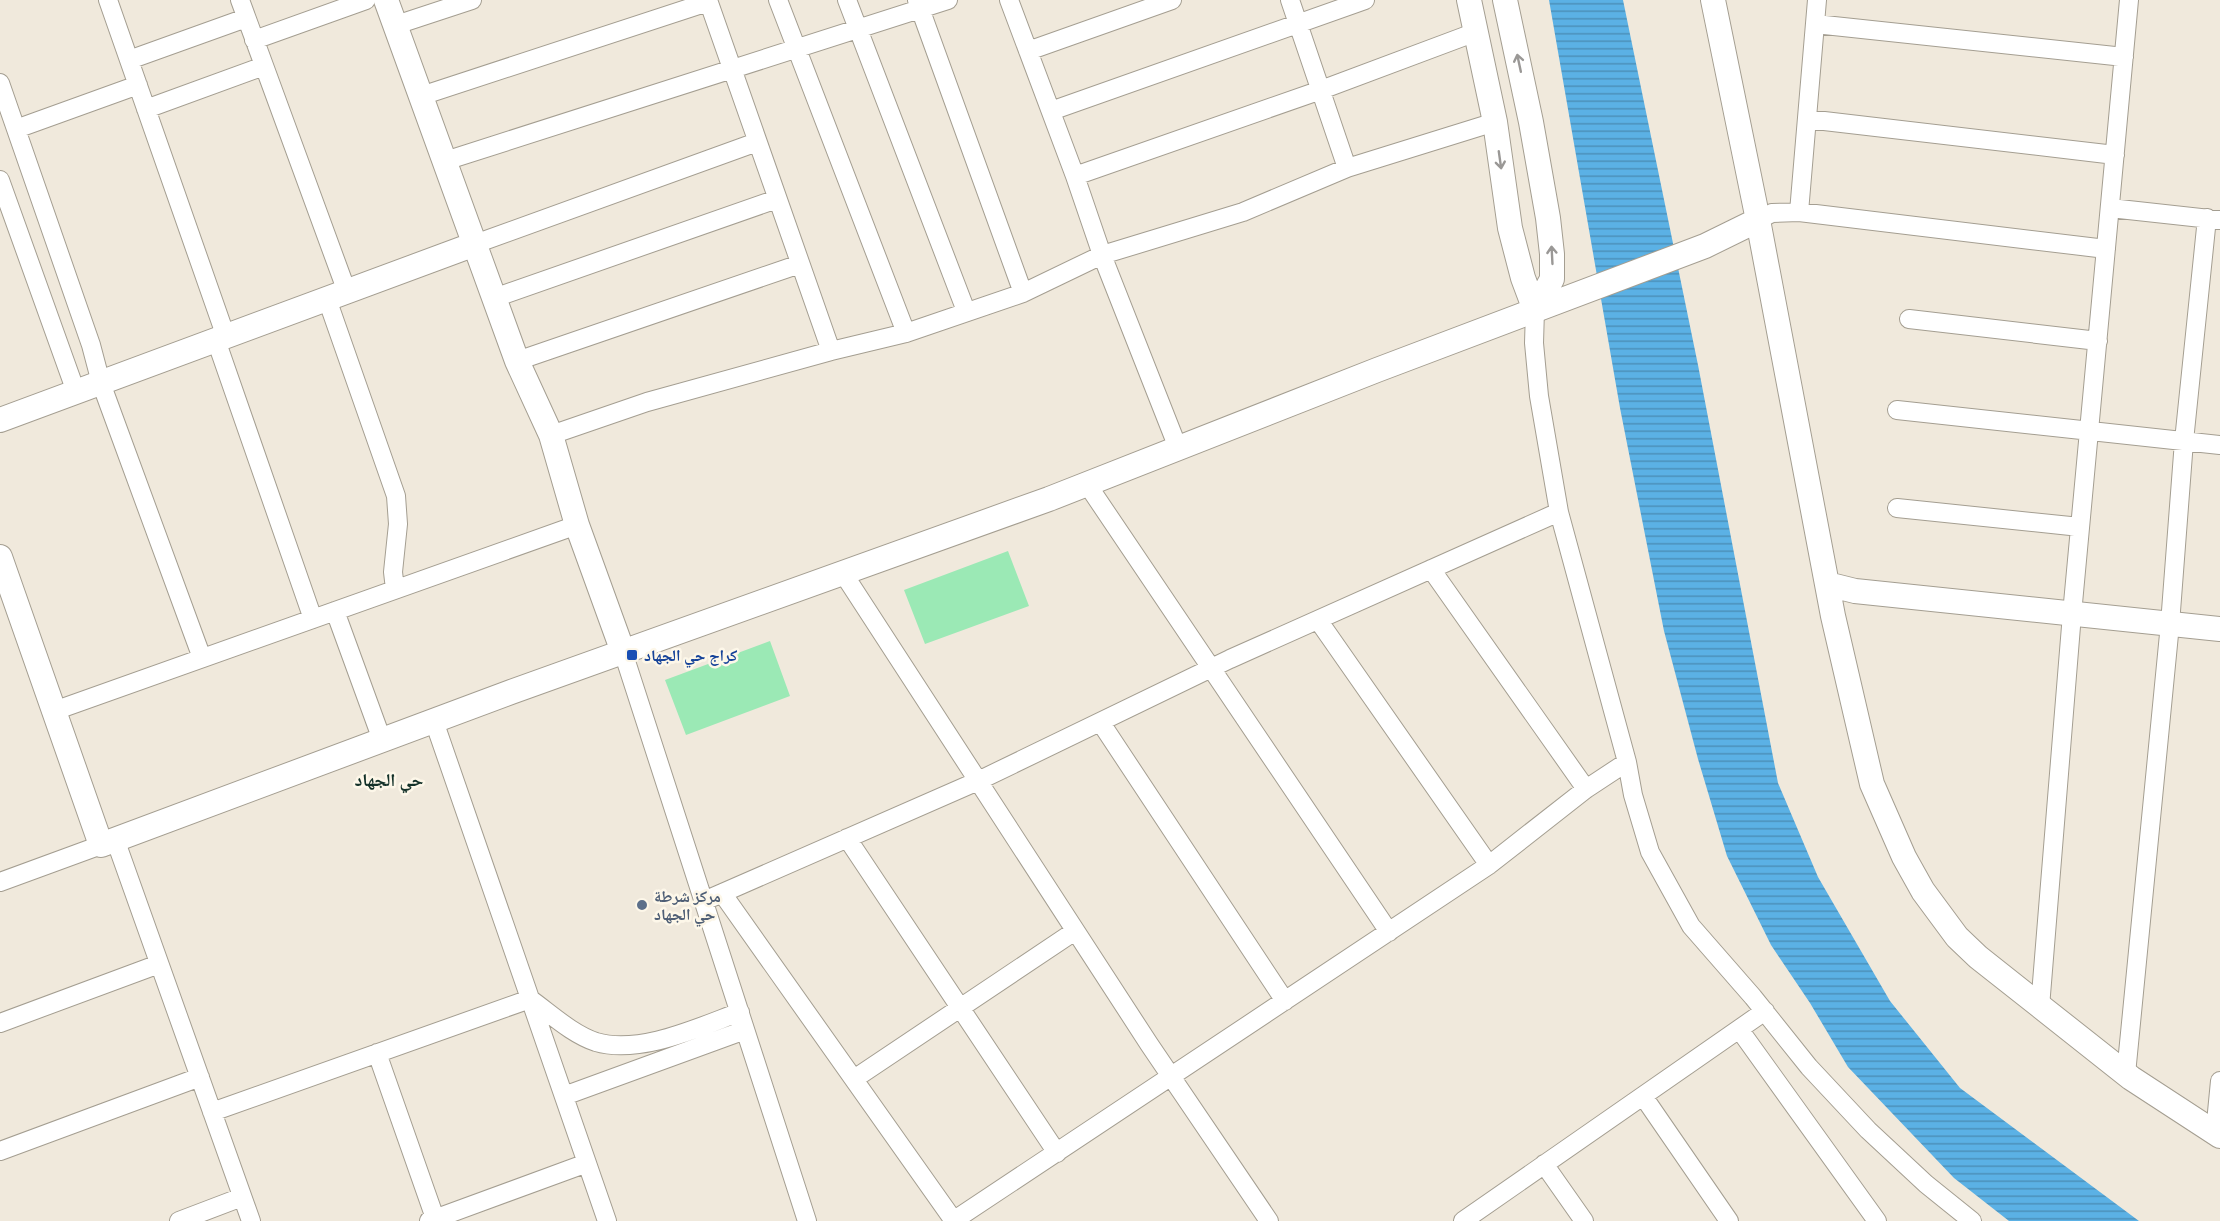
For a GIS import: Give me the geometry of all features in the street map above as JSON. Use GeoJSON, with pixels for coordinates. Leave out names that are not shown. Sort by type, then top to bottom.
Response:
{"type":"FeatureCollection","features":[{"type":"Feature","properties":{"kind":"street"},"geometry":{"type":"LineString","coordinates":[[108,0],[146,109],[313,619]]}},
{"type":"Feature","properties":{"kind":"street"},"geometry":{"type":"LineString","coordinates":[[240,0],[264,66],[337,296],[396,496],[398,524],[393,572],[395,590]]}},
{"type":"Feature","properties":{"kind":"street"},"geometry":{"type":"LineString","coordinates":[[254,40],[366,0]]}},
{"type":"Feature","properties":{"kind":"street"},"geometry":{"type":"LineString","coordinates":[[386,0],[517,362],[550,435],[577,525],[623,652],[807,1221]]}},
{"type":"Feature","properties":{"kind":"street"},"geometry":{"type":"LineString","coordinates":[[396,26],[472,0]]}},
{"type":"Feature","properties":{"kind":"street"},"geometry":{"type":"LineString","coordinates":[[778,0],[906,333]]}},
{"type":"Feature","properties":{"kind":"street"},"geometry":{"type":"LineString","coordinates":[[847,0],[966,311]]}},
{"type":"Feature","properties":{"kind":"street"},"geometry":{"type":"LineString","coordinates":[[445,161],[857,29],[918,4],[948,0]]}},
{"type":"Feature","properties":{"kind":"street"},"geometry":{"type":"LineString","coordinates":[[1010,0],[1102,255],[1178,448]]}},
{"type":"Feature","properties":{"kind":"street"},"geometry":{"type":"LineString","coordinates":[[1028,51],[1172,0]]}},
{"type":"Feature","properties":{"kind":"street"},"geometry":{"type":"LineString","coordinates":[[1290,0],[1347,168]]}},
{"type":"Feature","properties":{"kind":"street"},"geometry":{"type":"LineString","coordinates":[[1051,111],[1365,0]]}},
{"type":"Feature","properties":{"kind":"street"},"geometry":{"type":"LineString","coordinates":[[1469,0],[1495,122],[1510,228],[1522,278],[1535,310],[1534,343],[1539,396],[1558,512],[1650,852],[1691,926],[1765,1011],[1809,1067],[1868,1130],[1926,1184],[1972,1221]]}},
{"type":"Feature","properties":{"kind":"street"},"geometry":{"type":"LineString","coordinates":[[1505,0],[1532,122],[1552,254],[1552,279],[1535,310]]}},
{"type":"Feature","properties":{"kind":"street"},"geometry":{"type":"LineString","coordinates":[[1713,0],[1758,220],[1827,584],[1872,784],[1904,857],[1923,891],[1957,937],[1996,973],[2126,1074],[2218,1135]]}},
{"type":"Feature","properties":{"kind":"street"},"geometry":{"type":"LineString","coordinates":[[1799,212],[1817,0]]}},
{"type":"Feature","properties":{"kind":"street"},"geometry":{"type":"LineString","coordinates":[[2040,1007],[2072,614],[2129,0]]}},
{"type":"Feature","properties":{"kind":"street"},"geometry":{"type":"LineString","coordinates":[[421,96],[708,1],[831,351]]}},
{"type":"Feature","properties":{"kind":"street"},"geometry":{"type":"LineString","coordinates":[[918,4],[1023,293]]}},
{"type":"Feature","properties":{"kind":"street"},"geometry":{"type":"LineString","coordinates":[[129,60],[246,18]]}},
{"type":"Feature","properties":{"kind":"street"},"geometry":{"type":"LineString","coordinates":[[1815,24],[2124,57]]}},
{"type":"Feature","properties":{"kind":"street"},"geometry":{"type":"LineString","coordinates":[[1075,176],[1321,90],[1476,32]]}},
{"type":"Feature","properties":{"kind":"street"},"geometry":{"type":"LineString","coordinates":[[146,109],[264,66]]}},
{"type":"Feature","properties":{"kind":"street"},"geometry":{"type":"LineString","coordinates":[[0,83],[91,345],[101,383],[202,658]]}},
{"type":"Feature","properties":{"kind":"street"},"geometry":{"type":"LineString","coordinates":[[16,129],[138,85]]}},
{"type":"Feature","properties":{"kind":"street"},"geometry":{"type":"LineString","coordinates":[[1807,119],[2115,155]]}},
{"type":"Feature","properties":{"kind":"street"},"geometry":{"type":"LineString","coordinates":[[550,435],[647,402],[831,351],[906,333],[1023,293],[1102,255],[1243,212],[1347,168],[1495,122]]}},
{"type":"Feature","properties":{"kind":"street"},"geometry":{"type":"LineString","coordinates":[[0,420],[757,142]]}},
{"type":"Feature","properties":{"kind":"street"},"geometry":{"type":"LineString","coordinates":[[0,180],[76,392]]}},
{"type":"Feature","properties":{"kind":"street"},"geometry":{"type":"LineString","coordinates":[[494,297],[777,199]]}},
{"type":"Feature","properties":{"kind":"street"},"geometry":{"type":"LineString","coordinates":[[2110,208],[2214,219],[2184,441],[2170,624],[2126,1074]]}},
{"type":"Feature","properties":{"kind":"street"},"geometry":{"type":"LineString","coordinates":[[0,882],[382,740],[1087,484],[1723,239],[1772,213],[1799,212],[2106,249]]}},
{"type":"Feature","properties":{"kind":"street"},"geometry":{"type":"LineString","coordinates":[[517,362],[801,264]]}},
{"type":"Feature","properties":{"kind":"street"},"geometry":{"type":"LineString","coordinates":[[1909,320],[2098,341]]}},
{"type":"Feature","properties":{"kind":"street"},"geometry":{"type":"LineString","coordinates":[[1897,410],[2220,445]]}},
{"type":"Feature","properties":{"kind":"street"},"geometry":{"type":"LineString","coordinates":[[1087,484],[1389,932]]}},
{"type":"Feature","properties":{"kind":"street"},"geometry":{"type":"LineString","coordinates":[[1897,508],[2080,527]]}},
{"type":"Feature","properties":{"kind":"street"},"geometry":{"type":"LineString","coordinates":[[704,901],[978,781],[1211,669],[1558,512]]}},
{"type":"Feature","properties":{"kind":"street"},"geometry":{"type":"LineString","coordinates":[[54,711],[577,525]]}},
{"type":"Feature","properties":{"kind":"street"},"geometry":{"type":"LineString","coordinates":[[1,566],[54,711],[159,964],[251,1221]]}},
{"type":"Feature","properties":{"kind":"street"},"geometry":{"type":"LineString","coordinates":[[1431,569],[1586,789]]}},
{"type":"Feature","properties":{"kind":"street"},"geometry":{"type":"LineString","coordinates":[[843,573],[1075,931],[1269,1221]]}},
{"type":"Feature","properties":{"kind":"street"},"geometry":{"type":"LineString","coordinates":[[1827,584],[1855,591],[2220,629]]}},
{"type":"Feature","properties":{"kind":"street"},"geometry":{"type":"LineString","coordinates":[[335,611],[382,740]]}},
{"type":"Feature","properties":{"kind":"street"},"geometry":{"type":"LineString","coordinates":[[1317,620],[1489,865]]}},
{"type":"Feature","properties":{"kind":"street"},"geometry":{"type":"LineString","coordinates":[[434,721],[607,1221]]}},
{"type":"Feature","properties":{"kind":"street"},"geometry":{"type":"LineString","coordinates":[[1101,723],[1285,1001]]}},
{"type":"Feature","properties":{"kind":"street"},"geometry":{"type":"LineString","coordinates":[[722,892],[954,1221],[977,1215],[1057,1153],[1489,865],[1586,789],[1627,762]]}},
{"type":"Feature","properties":{"kind":"street"},"geometry":{"type":"LineString","coordinates":[[847,838],[962,1007],[1057,1153]]}},
{"type":"Feature","properties":{"kind":"street"},"geometry":{"type":"LineString","coordinates":[[854,1079],[1075,931]]}},
{"type":"Feature","properties":{"kind":"street"},"geometry":{"type":"LineString","coordinates":[[0,1023],[159,964]]}},
{"type":"Feature","properties":{"kind":"street"},"geometry":{"type":"LineString","coordinates":[[530,999],[579,1034],[597,1042],[620,1045],[659,1040],[740,1012]]}},
{"type":"Feature","properties":{"kind":"street"},"geometry":{"type":"LineString","coordinates":[[212,1112],[530,999]]}},
{"type":"Feature","properties":{"kind":"street"},"geometry":{"type":"LineString","coordinates":[[1462,1221],[1765,1011]]}},
{"type":"Feature","properties":{"kind":"street"},"geometry":{"type":"LineString","coordinates":[[1739,1029],[1877,1221]]}},
{"type":"Feature","properties":{"kind":"street"},"geometry":{"type":"LineString","coordinates":[[564,1096],[746,1030]]}},
{"type":"Feature","properties":{"kind":"street"},"geometry":{"type":"LineString","coordinates":[[377,1053],[433,1220],[587,1163]]}},
{"type":"Feature","properties":{"kind":"street"},"geometry":{"type":"LineString","coordinates":[[0,1151],[200,1077]]}},
{"type":"Feature","properties":{"kind":"street"},"geometry":{"type":"LineString","coordinates":[[2218,1135],[2220,1081]]}},
{"type":"Feature","properties":{"kind":"street"},"geometry":{"type":"LineString","coordinates":[[1642,1096],[1729,1221]]}},
{"type":"Feature","properties":{"kind":"street"},"geometry":{"type":"LineString","coordinates":[[1545,1164],[1584,1221]]}},
{"type":"Feature","properties":{"kind":"street"},"geometry":{"type":"LineString","coordinates":[[179,1221],[242,1197]]}},
{"type":"Feature","properties":{"kind":"green space"},"geometry":{"type":"Polygon","coordinates":[[[1008,551],[1029,606],[925,644],[904,590],[1008,551]]]}},
{"type":"Feature","properties":{"kind":"green space"},"geometry":{"type":"Polygon","coordinates":[[[770,641],[790,696],[686,735],[665,680],[770,641]]]}},
{"type":"Feature","properties":{"kind":"water"},"geometry":{"type":"Polygon","coordinates":[[[1549,0],[1623,0],[1698,365],[1778,783],[1818,877],[1890,1001],[1960,1088],[2139,1221],[2009,1221],[1954,1178],[1848,1067],[1810,1003],[1771,945],[1727,856],[1664,631],[1620,408],[1549,0]]]}},
{"type":"Feature","properties":{"kind":"place","name":"كراج حي الجهاد"},"geometry":{"type":"Point","coordinates":[632,655]}},
{"type":"Feature","properties":{"kind":"place","name":"مركز شرطة حي الجهاد"},"geometry":{"type":"Point","coordinates":[642,905]}},
{"type":"Feature","properties":{"kind":"district","name":"حي الجهاد"},"geometry":{"type":"Point","coordinates":[389,779]}}]}
